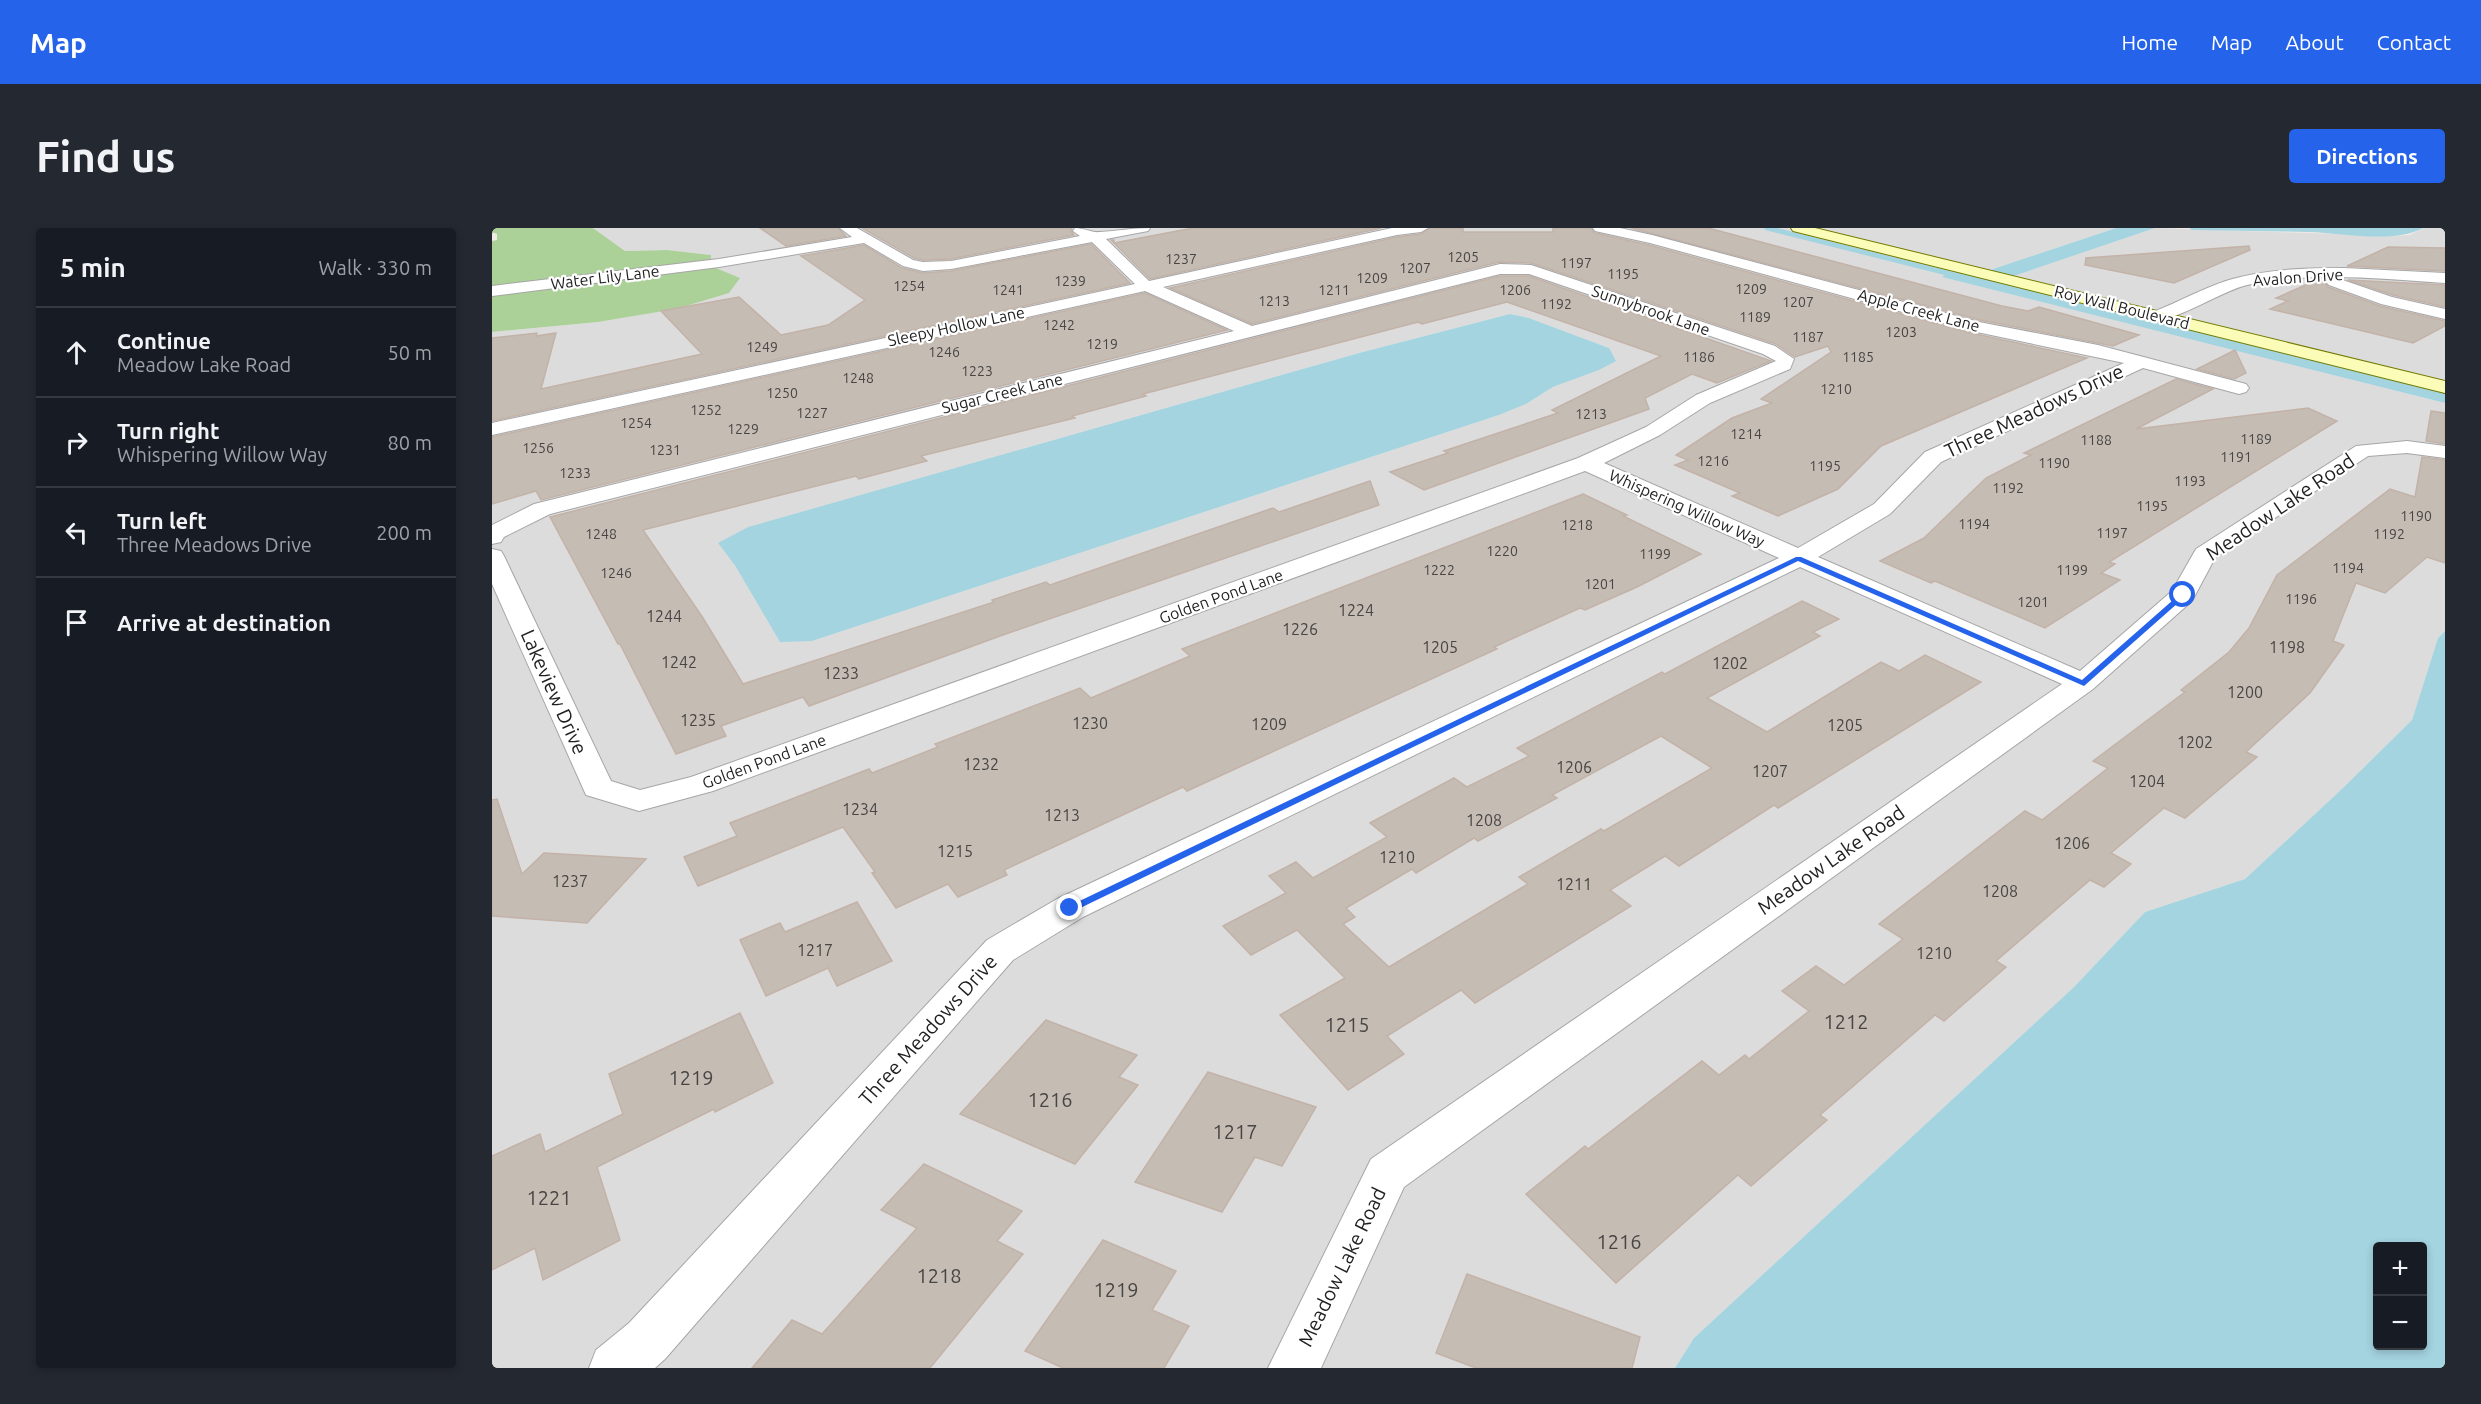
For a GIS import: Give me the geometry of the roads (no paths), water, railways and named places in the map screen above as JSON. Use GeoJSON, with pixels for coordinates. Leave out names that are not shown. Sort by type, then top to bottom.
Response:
{"type":"FeatureCollection","features":[{"type":"Feature","properties":{"kind":"street"},"geometry":{"type":"LineString","coordinates":[[847,228],[908,263],[923,267],[951,265],[1143,228]]}},
{"type":"Feature","properties":{"kind":"street"},"geometry":{"type":"LineString","coordinates":[[1073,228],[1095,237],[1145,285],[1249,331]]}},
{"type":"Feature","properties":{"kind":"street","name":"Sleepy Hollow Lane"},"geometry":{"type":"LineString","coordinates":[[492,429],[1145,285],[1397,231],[1421,228]]}},
{"type":"Feature","properties":{"kind":"street","name":"Apple Creek Lane"},"geometry":{"type":"LineString","coordinates":[[1600,228],[1653,239],[1978,327],[2142,361],[2239,388]]}},
{"type":"Feature","properties":{"kind":"street","name":"Roy Wall Boulevard"},"geometry":{"type":"LineString","coordinates":[[1798,228],[2445,387]]}},
{"type":"Feature","properties":{"kind":"street","name":"Water Lily Lane"},"geometry":{"type":"LineString","coordinates":[[492,291],[718,263],[865,239]]}},
{"type":"Feature","properties":{"kind":"street","name":"Sugar Creek Lane"},"geometry":{"type":"LineString","coordinates":[[493,542],[542,509],[1487,271],[1515,269]]}},
{"type":"Feature","properties":{"kind":"street","name":"Sunnybrook Lane"},"geometry":{"type":"LineString","coordinates":[[1515,269],[1531,270],[1769,350],[1785,359]]}},
{"type":"Feature","properties":{"kind":"street","name":"Avalon Drive"},"geometry":{"type":"LineString","coordinates":[[2159,316],[2242,281],[2313,274],[2353,273],[2445,278]]}},
{"type":"Feature","properties":{"kind":"street"},"geometry":{"type":"LineString","coordinates":[[2313,274],[2387,301],[2445,314]]}},
{"type":"Feature","properties":{"kind":"street","name":"Golden Pond Lane"},"geometry":{"type":"LineString","coordinates":[[639,801],[702,784],[1586,463],[1653,431],[1703,399],[1784,365],[1785,359]]}},
{"type":"Feature","properties":{"kind":"street","name":"Three Meadows Drive"},"geometry":{"type":"LineString","coordinates":[[615,1368],[647,1341],[1000,950],[1070,908],[1798,558],[1882,509],[1933,457],[2142,361]]}},
{"type":"Feature","properties":{"kind":"street","name":"Meadow Lake Road"},"geometry":{"type":"LineString","coordinates":[[1294,1368],[1387,1173],[2084,683],[2183,595],[2205,554],[2363,450],[2407,447],[2445,452]]}},
{"type":"Feature","properties":{"kind":"street","name":"Whispering Willow Way"},"geometry":{"type":"LineString","coordinates":[[1586,463],[2084,683]]}},
{"type":"Feature","properties":{"kind":"street","name":"Lakeview Drive"},"geometry":{"type":"LineString","coordinates":[[493,542],[598,788],[639,801]]}},
{"type":"Feature","properties":{"kind":"water"},"geometry":{"type":"Polygon","coordinates":[[[2116,228],[2155,228],[2011,277],[1987,271],[2116,228]]]}},
{"type":"Feature","properties":{"kind":"water"},"geometry":{"type":"Polygon","coordinates":[[[2423,228],[2411,233],[2382,237],[2309,232],[2189,229],[2423,228]]]}},
{"type":"Feature","properties":{"kind":"water"},"geometry":{"type":"Polygon","coordinates":[[[1949,272],[1974,274],[1998,282],[2445,392],[2445,403],[1942,277],[1949,272]]]}},
{"type":"Feature","properties":{"kind":"water"},"geometry":{"type":"Polygon","coordinates":[[[1510,314],[1529,318],[1609,348],[1616,361],[1599,370],[1553,387],[1526,404],[1499,415],[812,641],[780,642],[736,567],[718,543],[748,527],[1359,353],[1510,314]]]}},
{"type":"Feature","properties":{"kind":"water"},"geometry":{"type":"Polygon","coordinates":[[[2445,631],[2445,1368],[1675,1368],[1694,1338],[2074,987],[2145,912],[2245,879],[2412,720],[2438,638],[2445,631]]]}},
{"type":"Feature","properties":{"kind":"waterway"},"geometry":{"type":"LineString","coordinates":[[1767,228],[1959,276]]}}]}
